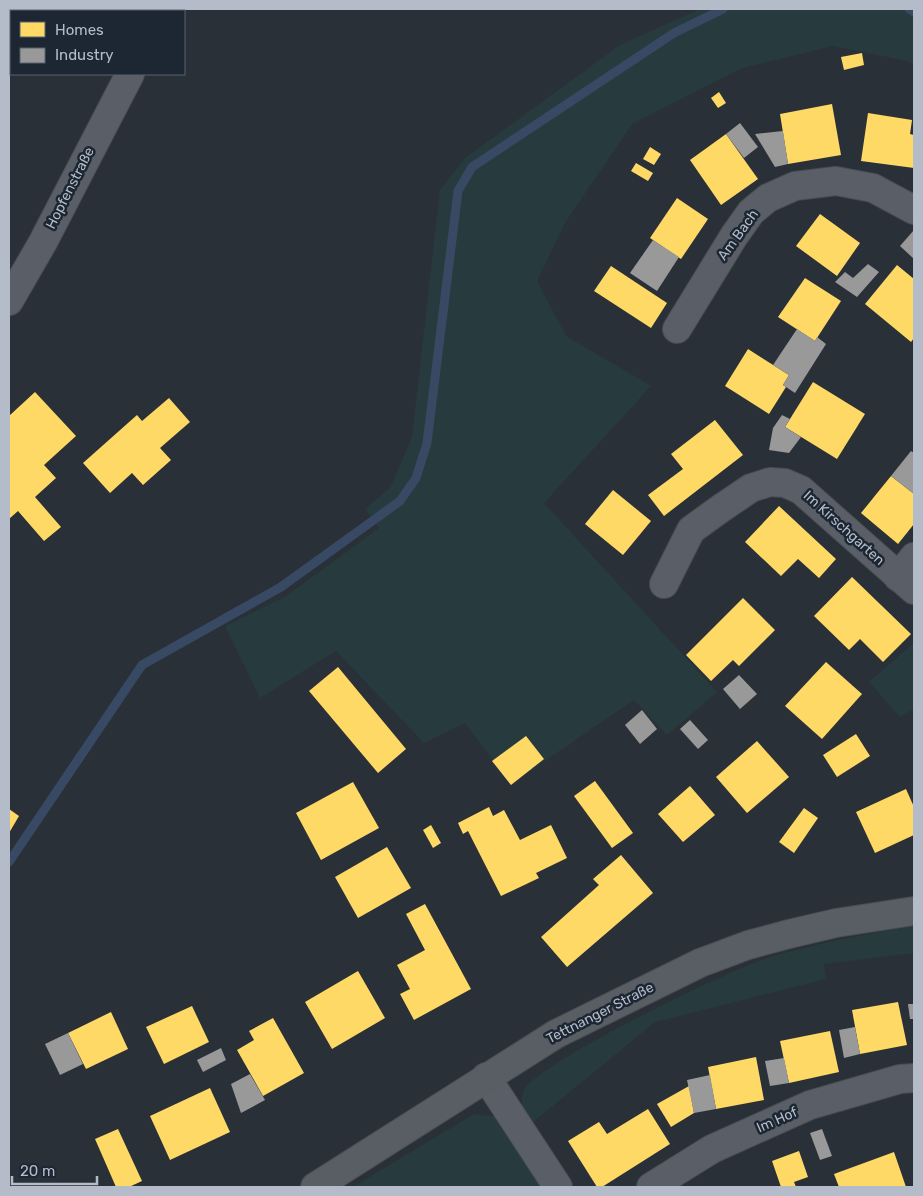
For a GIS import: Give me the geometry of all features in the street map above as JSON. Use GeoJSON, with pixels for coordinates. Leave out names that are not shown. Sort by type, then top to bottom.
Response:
{"type":"FeatureCollection","features":[{"type":"Feature","properties":{"kind":"main road","name":"Tettnanger Straße"},"geometry":{"type":"LineString","coordinates":[[315,1187],[556,1034],[700,963],[748,945],[789,934],[836,923],[914,911]]}},
{"type":"Feature","properties":{"kind":"street","name":"Hopfenstraße"},"geometry":{"type":"LineString","coordinates":[[9,301],[129,75]]}},
{"type":"Feature","properties":{"kind":"street","name":"Am Bach"},"geometry":{"type":"LineString","coordinates":[[677,329],[734,236],[751,212],[768,198],[795,186],[836,182],[873,188],[914,210]]}},
{"type":"Feature","properties":{"kind":"street","name":"Im Kirschgarten"},"geometry":{"type":"LineString","coordinates":[[664,584],[692,530],[751,488],[770,482],[785,483],[801,490],[909,575]]}},
{"type":"Feature","properties":{"kind":"street"},"geometry":{"type":"LineString","coordinates":[[486,1077],[558,1187]]}},
{"type":"Feature","properties":{"kind":"street","name":"Im Hof"},"geometry":{"type":"LineString","coordinates":[[651,1187],[712,1149],[810,1105],[900,1079],[914,1078]]}},
{"type":"Feature","properties":{"kind":"green space"},"geometry":{"type":"Polygon","coordinates":[[[700,9],[914,9],[914,65],[907,61],[833,46],[742,68],[632,124],[565,223],[537,281],[566,336],[651,386],[544,503],[717,692],[667,735],[634,700],[511,784],[465,723],[424,743],[336,651],[260,698],[225,626],[285,597],[379,528],[365,509],[390,488],[412,437],[440,190],[465,158],[620,45],[700,9]]]}},
{"type":"Feature","properties":{"kind":"green space"},"geometry":{"type":"Polygon","coordinates":[[[914,643],[914,709],[900,717],[869,682],[914,643]]]}},
{"type":"Feature","properties":{"kind":"green space"},"geometry":{"type":"Polygon","coordinates":[[[914,926],[914,953],[824,964],[826,979],[655,1022],[526,1128],[522,1099],[524,1090],[537,1077],[562,1060],[638,1018],[718,978],[770,957],[842,939],[914,926]]]}},
{"type":"Feature","properties":{"kind":"green space"},"geometry":{"type":"Polygon","coordinates":[[[474,1114],[500,1117],[548,1187],[353,1187],[474,1114]]]}},
{"type":"Feature","properties":{"kind":"building: Homes"},"geometry":{"type":"Polygon","coordinates":[[[97,9],[99,10],[38,10],[97,9]]]}},
{"type":"Feature","properties":{"kind":"building: Homes"},"geometry":{"type":"Polygon","coordinates":[[[9,15],[10,40],[9,40],[9,15]]]}},
{"type":"Feature","properties":{"kind":"building: Homes"},"geometry":{"type":"Polygon","coordinates":[[[862,53],[864,65],[844,70],[841,57],[862,53]]]}},
{"type":"Feature","properties":{"kind":"building: Homes"},"geometry":{"type":"Polygon","coordinates":[[[719,92],[726,103],[718,108],[711,98],[719,92]]]}},
{"type":"Feature","properties":{"kind":"building: Homes"},"geometry":{"type":"Polygon","coordinates":[[[832,104],[841,155],[788,164],[780,114],[832,104]]]}},
{"type":"Feature","properties":{"kind":"building: Homes"},"geometry":{"type":"Polygon","coordinates":[[[868,113],[912,120],[910,134],[914,135],[914,168],[861,161],[868,113]]]}},
{"type":"Feature","properties":{"kind":"building: Homes"},"geometry":{"type":"Polygon","coordinates":[[[726,134],[758,179],[721,205],[690,160],[726,134]]]}},
{"type":"Feature","properties":{"kind":"building: Homes"},"geometry":{"type":"Polygon","coordinates":[[[650,147],[661,154],[654,165],[643,159],[650,147]]]}},
{"type":"Feature","properties":{"kind":"building: Homes"},"geometry":{"type":"Polygon","coordinates":[[[636,163],[653,173],[648,181],[631,171],[636,163]]]}},
{"type":"Feature","properties":{"kind":"building: Homes"},"geometry":{"type":"Polygon","coordinates":[[[677,198],[708,219],[681,259],[650,238],[677,198]]]}},
{"type":"Feature","properties":{"kind":"building: Homes"},"geometry":{"type":"Polygon","coordinates":[[[820,214],[860,243],[837,276],[796,246],[820,214]]]}},
{"type":"Feature","properties":{"kind":"building: Homes"},"geometry":{"type":"Polygon","coordinates":[[[897,265],[914,279],[914,338],[911,342],[865,304],[897,265]]]}},
{"type":"Feature","properties":{"kind":"building: Homes"},"geometry":{"type":"Polygon","coordinates":[[[611,266],[667,303],[651,328],[594,291],[611,266]]]}},
{"type":"Feature","properties":{"kind":"building: Homes"},"geometry":{"type":"Polygon","coordinates":[[[805,278],[841,301],[815,341],[778,317],[805,278]]]}},
{"type":"Feature","properties":{"kind":"building: Homes"},"geometry":{"type":"Polygon","coordinates":[[[748,349],[789,375],[783,385],[786,387],[769,414],[725,386],[748,349]]]}},
{"type":"Feature","properties":{"kind":"building: Homes"},"geometry":{"type":"Polygon","coordinates":[[[813,382],[865,414],[837,459],[785,427],[813,382]]]}},
{"type":"Feature","properties":{"kind":"building: Homes"},"geometry":{"type":"Polygon","coordinates":[[[35,392],[76,436],[44,465],[56,478],[35,497],[61,527],[44,541],[18,511],[9,519],[9,416],[35,392]]]}},
{"type":"Feature","properties":{"kind":"building: Homes"},"geometry":{"type":"Polygon","coordinates":[[[169,398],[190,422],[160,448],[171,460],[143,485],[132,473],[110,493],[83,463],[137,415],[142,421],[169,398]]]}},
{"type":"Feature","properties":{"kind":"building: Homes"},"geometry":{"type":"Polygon","coordinates":[[[715,420],[743,455],[664,516],[648,495],[683,469],[671,454],[715,420]]]}},
{"type":"Feature","properties":{"kind":"building: Homes"},"geometry":{"type":"Polygon","coordinates":[[[891,476],[914,494],[914,524],[898,544],[861,513],[891,476]]]}},
{"type":"Feature","properties":{"kind":"building: Homes"},"geometry":{"type":"Polygon","coordinates":[[[613,490],[651,521],[623,555],[585,524],[613,490]]]}},
{"type":"Feature","properties":{"kind":"building: Homes"},"geometry":{"type":"Polygon","coordinates":[[[779,506],[836,559],[819,578],[798,559],[781,576],[745,542],[779,506]]]}},
{"type":"Feature","properties":{"kind":"building: Homes"},"geometry":{"type":"Polygon","coordinates":[[[852,577],[911,634],[883,662],[860,639],[849,650],[814,616],[852,577]]]}},
{"type":"Feature","properties":{"kind":"building: Homes"},"geometry":{"type":"Polygon","coordinates":[[[743,598],[775,630],[739,666],[733,660],[711,681],[686,655],[743,598]]]}},
{"type":"Feature","properties":{"kind":"building: Homes"},"geometry":{"type":"Polygon","coordinates":[[[826,662],[862,694],[822,739],[785,706],[826,662]]]}},
{"type":"Feature","properties":{"kind":"building: Homes"},"geometry":{"type":"Polygon","coordinates":[[[338,667],[406,749],[378,773],[309,691],[338,667]]]}},
{"type":"Feature","properties":{"kind":"building: Homes"},"geometry":{"type":"Polygon","coordinates":[[[856,734],[870,756],[837,777],[823,755],[856,734]]]}},
{"type":"Feature","properties":{"kind":"building: Homes"},"geometry":{"type":"Polygon","coordinates":[[[526,736],[544,759],[511,785],[492,761],[526,736]]]}},
{"type":"Feature","properties":{"kind":"building: Homes"},"geometry":{"type":"Polygon","coordinates":[[[757,741],[789,777],[747,813],[716,777],[757,741]]]}},
{"type":"Feature","properties":{"kind":"building: Homes"},"geometry":{"type":"Polygon","coordinates":[[[595,781],[633,833],[612,848],[574,796],[595,781]]]}},
{"type":"Feature","properties":{"kind":"building: Homes"},"geometry":{"type":"Polygon","coordinates":[[[353,782],[379,828],[321,860],[296,813],[353,782]]]}},
{"type":"Feature","properties":{"kind":"building: Homes"},"geometry":{"type":"Polygon","coordinates":[[[690,786],[715,815],[683,842],[658,814],[690,786]]]}},
{"type":"Feature","properties":{"kind":"building: Homes"},"geometry":{"type":"Polygon","coordinates":[[[906,789],[914,807],[914,835],[875,853],[856,812],[906,789]]]}},
{"type":"Feature","properties":{"kind":"building: Homes"},"geometry":{"type":"Polygon","coordinates":[[[489,807],[493,816],[504,810],[520,840],[551,825],[567,858],[536,873],[539,878],[501,896],[468,831],[463,834],[458,823],[489,807]]]}},
{"type":"Feature","properties":{"kind":"building: Homes"},"geometry":{"type":"Polygon","coordinates":[[[804,808],[818,818],[794,853],[779,842],[804,808]]]}},
{"type":"Feature","properties":{"kind":"building: Homes"},"geometry":{"type":"Polygon","coordinates":[[[9,809],[19,816],[9,833],[9,809]]]}},
{"type":"Feature","properties":{"kind":"building: Homes"},"geometry":{"type":"Polygon","coordinates":[[[431,825],[441,843],[433,848],[423,830],[431,825]]]}},
{"type":"Feature","properties":{"kind":"building: Homes"},"geometry":{"type":"Polygon","coordinates":[[[387,847],[411,888],[358,918],[335,877],[387,847]]]}},
{"type":"Feature","properties":{"kind":"building: Homes"},"geometry":{"type":"Polygon","coordinates":[[[621,855],[653,893],[567,967],[541,937],[599,885],[593,879],[621,855]]]}},
{"type":"Feature","properties":{"kind":"building: Homes"},"geometry":{"type":"Polygon","coordinates":[[[425,904],[471,989],[414,1020],[400,994],[410,989],[397,965],[425,950],[406,914],[425,904]]]}},
{"type":"Feature","properties":{"kind":"building: Homes"},"geometry":{"type":"Polygon","coordinates":[[[358,971],[385,1018],[332,1049],[305,1002],[358,971]]]}},
{"type":"Feature","properties":{"kind":"building: Homes"},"geometry":{"type":"Polygon","coordinates":[[[898,1002],[907,1045],[860,1054],[852,1010],[898,1002]]]}},
{"type":"Feature","properties":{"kind":"building: Homes"},"geometry":{"type":"Polygon","coordinates":[[[192,1006],[209,1042],[164,1064],[146,1027],[192,1006]]]}},
{"type":"Feature","properties":{"kind":"building: Homes"},"geometry":{"type":"Polygon","coordinates":[[[111,1012],[128,1049],[86,1069],[68,1033],[111,1012]]]}},
{"type":"Feature","properties":{"kind":"building: Homes"},"geometry":{"type":"Polygon","coordinates":[[[273,1018],[304,1073],[263,1096],[237,1050],[254,1040],[249,1031],[273,1018]]]}},
{"type":"Feature","properties":{"kind":"building: Homes"},"geometry":{"type":"Polygon","coordinates":[[[830,1031],[839,1072],[789,1083],[780,1041],[830,1031]]]}},
{"type":"Feature","properties":{"kind":"building: Homes"},"geometry":{"type":"Polygon","coordinates":[[[756,1057],[764,1100],[716,1109],[708,1067],[756,1057]]]}},
{"type":"Feature","properties":{"kind":"building: Homes"},"geometry":{"type":"Polygon","coordinates":[[[689,1086],[694,1113],[671,1127],[657,1104],[689,1086]]]}},
{"type":"Feature","properties":{"kind":"building: Homes"},"geometry":{"type":"Polygon","coordinates":[[[210,1088],[230,1132],[170,1160],[150,1116],[210,1088]]]}},
{"type":"Feature","properties":{"kind":"building: Homes"},"geometry":{"type":"Polygon","coordinates":[[[648,1109],[670,1144],[602,1187],[597,1187],[568,1141],[599,1122],[607,1134],[648,1109]]]}},
{"type":"Feature","properties":{"kind":"building: Homes"},"geometry":{"type":"Polygon","coordinates":[[[118,1129],[142,1181],[129,1187],[116,1187],[95,1139],[118,1129]]]}},
{"type":"Feature","properties":{"kind":"building: Homes"},"geometry":{"type":"Polygon","coordinates":[[[799,1151],[808,1177],[794,1182],[796,1187],[781,1187],[772,1161],[799,1151]]]}},
{"type":"Feature","properties":{"kind":"building: Homes"},"geometry":{"type":"Polygon","coordinates":[[[894,1152],[906,1187],[839,1187],[834,1174],[894,1152]]]}},
{"type":"Feature","properties":{"kind":"building: Industry"},"geometry":{"type":"Polygon","coordinates":[[[740,123],[758,147],[744,158],[726,134],[740,123]]]}},
{"type":"Feature","properties":{"kind":"building: Industry"},"geometry":{"type":"Polygon","coordinates":[[[783,131],[788,164],[775,167],[755,134],[783,131]]]}},
{"type":"Feature","properties":{"kind":"building: Industry"},"geometry":{"type":"Polygon","coordinates":[[[914,230],[914,259],[900,246],[914,230]]]}},
{"type":"Feature","properties":{"kind":"building: Industry"},"geometry":{"type":"Polygon","coordinates":[[[653,240],[679,257],[657,291],[630,273],[653,240]]]}},
{"type":"Feature","properties":{"kind":"building: Industry"},"geometry":{"type":"Polygon","coordinates":[[[868,264],[879,272],[857,297],[835,282],[845,272],[853,278],[868,264]]]}},
{"type":"Feature","properties":{"kind":"building: Industry"},"geometry":{"type":"Polygon","coordinates":[[[797,329],[815,341],[817,337],[826,344],[795,393],[783,385],[789,375],[773,365],[797,329]]]}},
{"type":"Feature","properties":{"kind":"building: Industry"},"geometry":{"type":"Polygon","coordinates":[[[782,415],[790,419],[785,427],[801,437],[789,453],[769,450],[773,428],[782,415]]]}},
{"type":"Feature","properties":{"kind":"building: Industry"},"geometry":{"type":"Polygon","coordinates":[[[911,451],[914,453],[914,494],[891,476],[911,451]]]}},
{"type":"Feature","properties":{"kind":"building: Industry"},"geometry":{"type":"Polygon","coordinates":[[[739,675],[757,694],[740,709],[723,689],[739,675]]]}},
{"type":"Feature","properties":{"kind":"building: Industry"},"geometry":{"type":"Polygon","coordinates":[[[642,710],[657,729],[640,744],[625,725],[642,710]]]}},
{"type":"Feature","properties":{"kind":"building: Industry"},"geometry":{"type":"Polygon","coordinates":[[[690,720],[708,740],[698,749],[680,729],[690,720]]]}},
{"type":"Feature","properties":{"kind":"building: Industry"},"geometry":{"type":"Polygon","coordinates":[[[908,1004],[914,1004],[914,1019],[910,1019],[908,1004]]]}},
{"type":"Feature","properties":{"kind":"building: Industry"},"geometry":{"type":"Polygon","coordinates":[[[855,1027],[860,1054],[844,1058],[839,1030],[855,1027]]]}},
{"type":"Feature","properties":{"kind":"building: Industry"},"geometry":{"type":"Polygon","coordinates":[[[68,1033],[83,1064],[60,1075],[45,1044],[68,1033]]]}},
{"type":"Feature","properties":{"kind":"building: Industry"},"geometry":{"type":"Polygon","coordinates":[[[221,1048],[226,1060],[203,1072],[197,1060],[221,1048]]]}},
{"type":"Feature","properties":{"kind":"building: Industry"},"geometry":{"type":"Polygon","coordinates":[[[784,1058],[789,1083],[770,1086],[765,1061],[784,1058]]]}},
{"type":"Feature","properties":{"kind":"building: Industry"},"geometry":{"type":"Polygon","coordinates":[[[250,1074],[265,1100],[241,1113],[231,1084],[250,1074]]]}},
{"type":"Feature","properties":{"kind":"building: Industry"},"geometry":{"type":"Polygon","coordinates":[[[710,1075],[716,1109],[694,1113],[687,1080],[710,1075]]]}},
{"type":"Feature","properties":{"kind":"building: Industry"},"geometry":{"type":"Polygon","coordinates":[[[822,1129],[832,1156],[820,1160],[810,1133],[822,1129]]]}},
{"type":"Feature","properties":{"kind":"waterway"},"geometry":{"type":"LineString","coordinates":[[9,862],[142,665],[281,587],[400,501],[416,478],[427,443],[458,191],[472,167],[674,33],[723,9]]}},
{"type":"Feature","properties":{"kind":"waterway"},"geometry":{"type":"LineString","coordinates":[[909,9],[914,12]]}}]}
